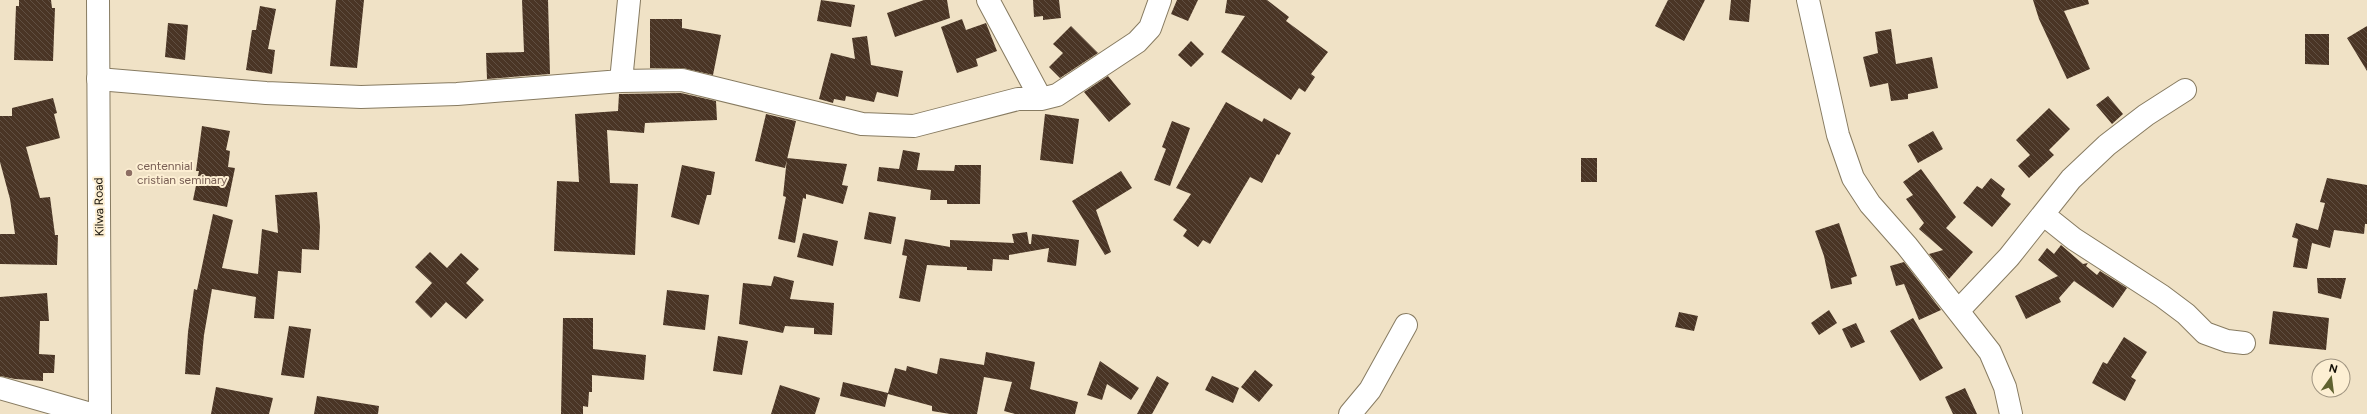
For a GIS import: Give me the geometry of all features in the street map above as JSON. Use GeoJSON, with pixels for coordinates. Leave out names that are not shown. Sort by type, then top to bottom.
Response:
{"type":"FeatureCollection","features":[{"type":"Feature","properties":{"kind":"main road","name":"Kilwa Road"},"geometry":{"type":"LineString","coordinates":[[98,0],[100,414]]}},
{"type":"Feature","properties":{"kind":"main road"},"geometry":{"type":"LineString","coordinates":[[622,82],[629,0]]}},
{"type":"Feature","properties":{"kind":"main road"},"geometry":{"type":"LineString","coordinates":[[988,0],[1041,99]]}},
{"type":"Feature","properties":{"kind":"main road"},"geometry":{"type":"LineString","coordinates":[[98,79],[266,93],[361,97],[457,94],[622,82],[682,80],[862,124],[914,126],[1018,99],[1041,99],[1057,95],[1137,42],[1150,28],[1160,0]]}},
{"type":"Feature","properties":{"kind":"main road"},"geometry":{"type":"LineString","coordinates":[[1808,0],[1838,135],[1853,178],[1870,204],[1908,246],[1990,352],[2005,387],[2011,414]]}},
{"type":"Feature","properties":{"kind":"main road"},"geometry":{"type":"LineString","coordinates":[[1958,311],[2010,257],[2071,179],[2107,145],[2146,115],[2185,90]]}},
{"type":"Feature","properties":{"kind":"main road"},"geometry":{"type":"LineString","coordinates":[[2044,215],[2074,239],[2162,296],[2186,314],[2205,333],[2227,342],[2244,343]]}},
{"type":"Feature","properties":{"kind":"main road"},"geometry":{"type":"LineString","coordinates":[[1350,414],[1370,390],[1406,325]]}},
{"type":"Feature","properties":{"kind":"main road"},"geometry":{"type":"LineString","coordinates":[[0,388],[91,414]]}},
{"type":"Feature","properties":{"kind":"building"},"geometry":{"type":"Polygon","coordinates":[[[19,0],[51,0],[52,8],[55,8],[53,61],[14,60],[16,6],[19,6],[19,0]]]}},
{"type":"Feature","properties":{"kind":"building"},"geometry":{"type":"Polygon","coordinates":[[[336,0],[364,0],[357,68],[330,66],[336,0]]]}},
{"type":"Feature","properties":{"kind":"building"},"geometry":{"type":"Polygon","coordinates":[[[522,0],[548,0],[550,74],[487,79],[486,53],[524,52],[522,0]]]}},
{"type":"Feature","properties":{"kind":"building"},"geometry":{"type":"Polygon","coordinates":[[[821,0],[855,5],[851,27],[817,21],[821,0]]]}},
{"type":"Feature","properties":{"kind":"building"},"geometry":{"type":"Polygon","coordinates":[[[924,0],[947,0],[950,18],[895,37],[887,13],[924,0]]]}},
{"type":"Feature","properties":{"kind":"building"},"geometry":{"type":"Polygon","coordinates":[[[1033,0],[1059,0],[1061,18],[1043,20],[1043,16],[1034,17],[1033,0]]]}},
{"type":"Feature","properties":{"kind":"building"},"geometry":{"type":"Polygon","coordinates":[[[1177,0],[1198,0],[1188,21],[1171,14],[1177,0]]]}},
{"type":"Feature","properties":{"kind":"building"},"geometry":{"type":"Polygon","coordinates":[[[1227,0],[1267,0],[1289,17],[1286,21],[1328,52],[1311,74],[1315,77],[1305,92],[1299,88],[1291,100],[1221,52],[1245,16],[1225,13],[1227,0]]]}},
{"type":"Feature","properties":{"kind":"building"},"geometry":{"type":"Polygon","coordinates":[[[1668,0],[1705,0],[1684,41],[1655,26],[1668,0]]]}},
{"type":"Feature","properties":{"kind":"building"},"geometry":{"type":"Polygon","coordinates":[[[1731,0],[1751,0],[1749,22],[1729,20],[1731,0]]]}},
{"type":"Feature","properties":{"kind":"building"},"geometry":{"type":"Polygon","coordinates":[[[2033,0],[2088,0],[2089,4],[2064,11],[2090,69],[2067,79],[2039,19],[2033,0]]]}},
{"type":"Feature","properties":{"kind":"building"},"geometry":{"type":"Polygon","coordinates":[[[260,6],[276,9],[268,49],[275,50],[272,74],[246,70],[252,30],[256,30],[260,6]]]}},
{"type":"Feature","properties":{"kind":"building"},"geometry":{"type":"Polygon","coordinates":[[[650,19],[682,19],[682,28],[721,35],[713,75],[682,68],[650,68],[650,19]]]}},
{"type":"Feature","properties":{"kind":"building"},"geometry":{"type":"Polygon","coordinates":[[[962,19],[966,30],[986,23],[997,51],[976,59],[978,66],[957,73],[941,27],[962,19]]]}},
{"type":"Feature","properties":{"kind":"building"},"geometry":{"type":"Polygon","coordinates":[[[168,23],[188,25],[185,60],[165,57],[168,23]]]}},
{"type":"Feature","properties":{"kind":"building"},"geometry":{"type":"Polygon","coordinates":[[[1071,26],[1098,53],[1060,78],[1049,67],[1063,53],[1053,44],[1071,26]]]}},
{"type":"Feature","properties":{"kind":"building"},"geometry":{"type":"Polygon","coordinates":[[[2367,26],[2367,71],[2347,38],[2367,26]]]}},
{"type":"Feature","properties":{"kind":"building"},"geometry":{"type":"Polygon","coordinates":[[[1891,29],[1896,64],[1932,57],[1938,88],[1908,94],[1908,99],[1891,101],[1888,83],[1870,87],[1863,57],[1878,53],[1875,32],[1891,29]]]}},
{"type":"Feature","properties":{"kind":"building"},"geometry":{"type":"Polygon","coordinates":[[[2305,34],[2329,34],[2329,65],[2305,64],[2305,34]]]}},
{"type":"Feature","properties":{"kind":"building"},"geometry":{"type":"Polygon","coordinates":[[[867,36],[871,65],[903,71],[898,97],[877,92],[874,102],[846,96],[845,101],[834,99],[833,103],[819,99],[831,53],[855,59],[852,38],[867,36]]]}},
{"type":"Feature","properties":{"kind":"building"},"geometry":{"type":"Polygon","coordinates":[[[1191,41],[1204,54],[1191,67],[1178,55],[1191,41]]]}},
{"type":"Feature","properties":{"kind":"building"},"geometry":{"type":"Polygon","coordinates":[[[1108,76],[1131,104],[1109,122],[1084,92],[1108,76]]]}},
{"type":"Feature","properties":{"kind":"building"},"geometry":{"type":"Polygon","coordinates":[[[681,93],[716,101],[717,120],[645,123],[644,133],[607,130],[610,183],[638,184],[635,255],[554,251],[557,181],[579,182],[575,114],[618,111],[619,94],[681,93]]]}},
{"type":"Feature","properties":{"kind":"building"},"geometry":{"type":"Polygon","coordinates":[[[2108,96],[2123,114],[2112,124],[2096,105],[2108,96]]]}},
{"type":"Feature","properties":{"kind":"building"},"geometry":{"type":"Polygon","coordinates":[[[53,98],[57,113],[54,114],[60,138],[26,147],[40,198],[50,197],[55,235],[58,235],[57,265],[0,264],[0,234],[15,234],[10,199],[0,162],[0,116],[12,116],[12,108],[53,98]]]}},
{"type":"Feature","properties":{"kind":"building"},"geometry":{"type":"Polygon","coordinates":[[[1226,102],[1262,122],[1264,118],[1291,133],[1279,155],[1277,154],[1262,183],[1250,177],[1210,244],[1203,240],[1198,247],[1183,236],[1187,230],[1173,220],[1191,194],[1176,188],[1226,102]]]}},
{"type":"Feature","properties":{"kind":"building"},"geometry":{"type":"Polygon","coordinates":[[[2049,108],[2070,129],[2049,150],[2054,155],[2029,178],[2018,166],[2030,155],[2016,140],[2049,108]]]}},
{"type":"Feature","properties":{"kind":"building"},"geometry":{"type":"Polygon","coordinates":[[[766,114],[796,121],[785,168],[755,161],[766,114]]]}},
{"type":"Feature","properties":{"kind":"building"},"geometry":{"type":"Polygon","coordinates":[[[1045,114],[1079,119],[1073,164],[1040,160],[1045,114]]]}},
{"type":"Feature","properties":{"kind":"building"},"geometry":{"type":"Polygon","coordinates":[[[1172,121],[1190,128],[1170,186],[1154,180],[1166,149],[1162,147],[1172,121]]]}},
{"type":"Feature","properties":{"kind":"building"},"geometry":{"type":"Polygon","coordinates":[[[202,126],[230,131],[226,150],[230,151],[228,167],[235,168],[227,207],[193,200],[199,171],[196,171],[202,126]]]}},
{"type":"Feature","properties":{"kind":"building"},"geometry":{"type":"Polygon","coordinates":[[[1933,131],[1943,149],[1918,163],[1908,145],[1933,131]]]}},
{"type":"Feature","properties":{"kind":"building"},"geometry":{"type":"Polygon","coordinates":[[[903,150],[920,153],[917,170],[954,171],[955,165],[981,165],[980,204],[947,204],[947,200],[930,200],[931,190],[877,181],[879,167],[899,169],[903,150]]]}},
{"type":"Feature","properties":{"kind":"building"},"geometry":{"type":"Polygon","coordinates":[[[787,158],[847,164],[842,185],[848,186],[843,204],[806,194],[806,199],[803,198],[795,243],[778,239],[786,197],[783,196],[787,158]]]}},
{"type":"Feature","properties":{"kind":"building"},"geometry":{"type":"Polygon","coordinates":[[[1581,158],[1597,158],[1597,182],[1581,182],[1581,158]]]}},
{"type":"Feature","properties":{"kind":"building"},"geometry":{"type":"Polygon","coordinates":[[[682,165],[715,172],[711,195],[707,195],[699,225],[671,217],[682,165]]]}},
{"type":"Feature","properties":{"kind":"building"},"geometry":{"type":"Polygon","coordinates":[[[1921,169],[1956,217],[1946,228],[1973,252],[1949,279],[1929,254],[1943,250],[1919,229],[1924,223],[1906,199],[1913,195],[1903,182],[1921,169]]]}},
{"type":"Feature","properties":{"kind":"building"},"geometry":{"type":"Polygon","coordinates":[[[1121,171],[1132,188],[1096,210],[1111,252],[1105,255],[1072,201],[1121,171]]]}},
{"type":"Feature","properties":{"kind":"building"},"geometry":{"type":"Polygon","coordinates":[[[1991,178],[2005,189],[2001,196],[2011,204],[1992,227],[1963,203],[1977,186],[1982,189],[1991,178]]]}},
{"type":"Feature","properties":{"kind":"building"},"geometry":{"type":"Polygon","coordinates":[[[2327,178],[2367,185],[2367,224],[2365,224],[2364,234],[2334,230],[2330,248],[2312,243],[2307,269],[2293,267],[2298,239],[2292,237],[2296,223],[2318,230],[2325,203],[2320,202],[2327,178]]]}},
{"type":"Feature","properties":{"kind":"building"},"geometry":{"type":"Polygon","coordinates":[[[317,192],[320,227],[319,250],[302,249],[301,273],[278,271],[274,319],[254,318],[256,297],[212,289],[204,335],[200,375],[185,374],[188,332],[194,289],[197,290],[213,214],[233,220],[222,268],[258,274],[262,229],[278,233],[275,195],[317,192]]]}},
{"type":"Feature","properties":{"kind":"building"},"geometry":{"type":"Polygon","coordinates":[[[869,212],[896,217],[891,244],[864,239],[869,212]]]}},
{"type":"Feature","properties":{"kind":"building"},"geometry":{"type":"Polygon","coordinates":[[[1839,223],[1857,276],[1851,278],[1852,284],[1831,289],[1824,256],[1815,231],[1839,223]]]}},
{"type":"Feature","properties":{"kind":"building"},"geometry":{"type":"Polygon","coordinates":[[[1027,232],[1029,244],[1031,244],[1032,234],[1079,240],[1076,266],[1047,262],[1049,248],[1009,255],[1009,260],[993,259],[992,271],[967,270],[967,267],[927,265],[920,302],[899,298],[907,256],[902,255],[905,239],[950,247],[950,240],[1014,243],[1012,234],[1027,232]]]}},
{"type":"Feature","properties":{"kind":"building"},"geometry":{"type":"Polygon","coordinates":[[[803,233],[838,241],[833,266],[797,257],[803,233]]]}},
{"type":"Feature","properties":{"kind":"building"},"geometry":{"type":"Polygon","coordinates":[[[2061,245],[2083,264],[2088,263],[2086,266],[2097,275],[2100,271],[2127,288],[2113,308],[2074,281],[2059,298],[2061,302],[2026,319],[2015,296],[2058,276],[2038,260],[2047,248],[2054,254],[2061,245]]]}},
{"type":"Feature","properties":{"kind":"building"},"geometry":{"type":"Polygon","coordinates":[[[430,252],[447,268],[461,253],[479,269],[466,283],[484,300],[466,319],[446,302],[431,318],[415,302],[432,283],[415,267],[430,252]]]}},
{"type":"Feature","properties":{"kind":"building"},"geometry":{"type":"Polygon","coordinates":[[[1904,262],[1941,310],[1919,320],[1904,284],[1896,286],[1890,266],[1904,262]]]}},
{"type":"Feature","properties":{"kind":"building"},"geometry":{"type":"Polygon","coordinates":[[[774,276],[794,281],[790,299],[834,303],[832,335],[814,334],[814,328],[785,326],[783,333],[739,324],[743,283],[771,286],[774,276]]]}},
{"type":"Feature","properties":{"kind":"building"},"geometry":{"type":"Polygon","coordinates":[[[2317,278],[2346,278],[2341,299],[2318,293],[2317,278]]]}},
{"type":"Feature","properties":{"kind":"building"},"geometry":{"type":"Polygon","coordinates":[[[667,290],[709,295],[705,330],[663,325],[667,290]]]}},
{"type":"Feature","properties":{"kind":"building"},"geometry":{"type":"Polygon","coordinates":[[[47,293],[49,321],[40,321],[39,354],[55,355],[54,373],[43,373],[43,381],[15,379],[0,376],[0,297],[47,293]]]}},
{"type":"Feature","properties":{"kind":"building"},"geometry":{"type":"Polygon","coordinates":[[[1829,310],[1837,323],[1819,335],[1811,323],[1829,310]]]}},
{"type":"Feature","properties":{"kind":"building"},"geometry":{"type":"Polygon","coordinates":[[[2273,311],[2329,318],[2326,350],[2269,344],[2273,311]]]}},
{"type":"Feature","properties":{"kind":"building"},"geometry":{"type":"Polygon","coordinates":[[[1679,312],[1698,316],[1694,331],[1675,327],[1679,312]]]}},
{"type":"Feature","properties":{"kind":"building"},"geometry":{"type":"Polygon","coordinates":[[[563,318],[593,318],[593,349],[646,355],[644,380],[592,375],[592,392],[589,392],[588,407],[583,406],[583,414],[561,414],[563,318]]]}},
{"type":"Feature","properties":{"kind":"building"},"geometry":{"type":"Polygon","coordinates":[[[1913,318],[1943,368],[1920,381],[1890,331],[1913,318]]]}},
{"type":"Feature","properties":{"kind":"building"},"geometry":{"type":"Polygon","coordinates":[[[1856,323],[1865,342],[1851,348],[1842,329],[1856,323]]]}},
{"type":"Feature","properties":{"kind":"building"},"geometry":{"type":"Polygon","coordinates":[[[289,326],[311,329],[304,378],[281,375],[289,326]]]}},
{"type":"Feature","properties":{"kind":"building"},"geometry":{"type":"Polygon","coordinates":[[[718,336],[748,341],[742,375],[713,371],[718,336]]]}},
{"type":"Feature","properties":{"kind":"building"},"geometry":{"type":"Polygon","coordinates":[[[2124,337],[2147,352],[2131,377],[2136,380],[2125,401],[2092,383],[2103,362],[2107,364],[2124,337]]]}},
{"type":"Feature","properties":{"kind":"building"},"geometry":{"type":"Polygon","coordinates":[[[986,352],[1035,362],[1030,389],[1078,402],[1075,414],[1015,414],[1004,411],[1012,382],[984,377],[977,414],[950,414],[932,411],[932,406],[888,394],[885,407],[840,396],[843,382],[888,393],[895,368],[906,371],[907,366],[937,374],[940,358],[984,365],[986,352]]]}},
{"type":"Feature","properties":{"kind":"building"},"geometry":{"type":"Polygon","coordinates":[[[1100,361],[1139,388],[1131,400],[1107,384],[1102,400],[1087,395],[1100,361]]]}},
{"type":"Feature","properties":{"kind":"building"},"geometry":{"type":"Polygon","coordinates":[[[1255,370],[1273,385],[1259,402],[1241,387],[1255,370]]]}},
{"type":"Feature","properties":{"kind":"building"},"geometry":{"type":"Polygon","coordinates":[[[1157,376],[1169,383],[1152,414],[1137,414],[1157,376]]]}},
{"type":"Feature","properties":{"kind":"building"},"geometry":{"type":"Polygon","coordinates":[[[1212,376],[1239,388],[1233,403],[1205,390],[1212,376]]]}},
{"type":"Feature","properties":{"kind":"building"},"geometry":{"type":"Polygon","coordinates":[[[780,385],[820,398],[815,414],[771,414],[780,385]]]}},
{"type":"Feature","properties":{"kind":"building"},"geometry":{"type":"Polygon","coordinates":[[[216,387],[273,398],[269,414],[211,414],[216,387]]]}},
{"type":"Feature","properties":{"kind":"building"},"geometry":{"type":"Polygon","coordinates":[[[1965,388],[1977,414],[1953,414],[1945,397],[1965,388]]]}},
{"type":"Feature","properties":{"kind":"building"},"geometry":{"type":"Polygon","coordinates":[[[317,396],[379,406],[378,414],[314,414],[317,396]]]}},
{"type":"Feature","properties":{"kind":"place","name":"centennial cristian seminary"},"geometry":{"type":"Point","coordinates":[129,173]}}]}
